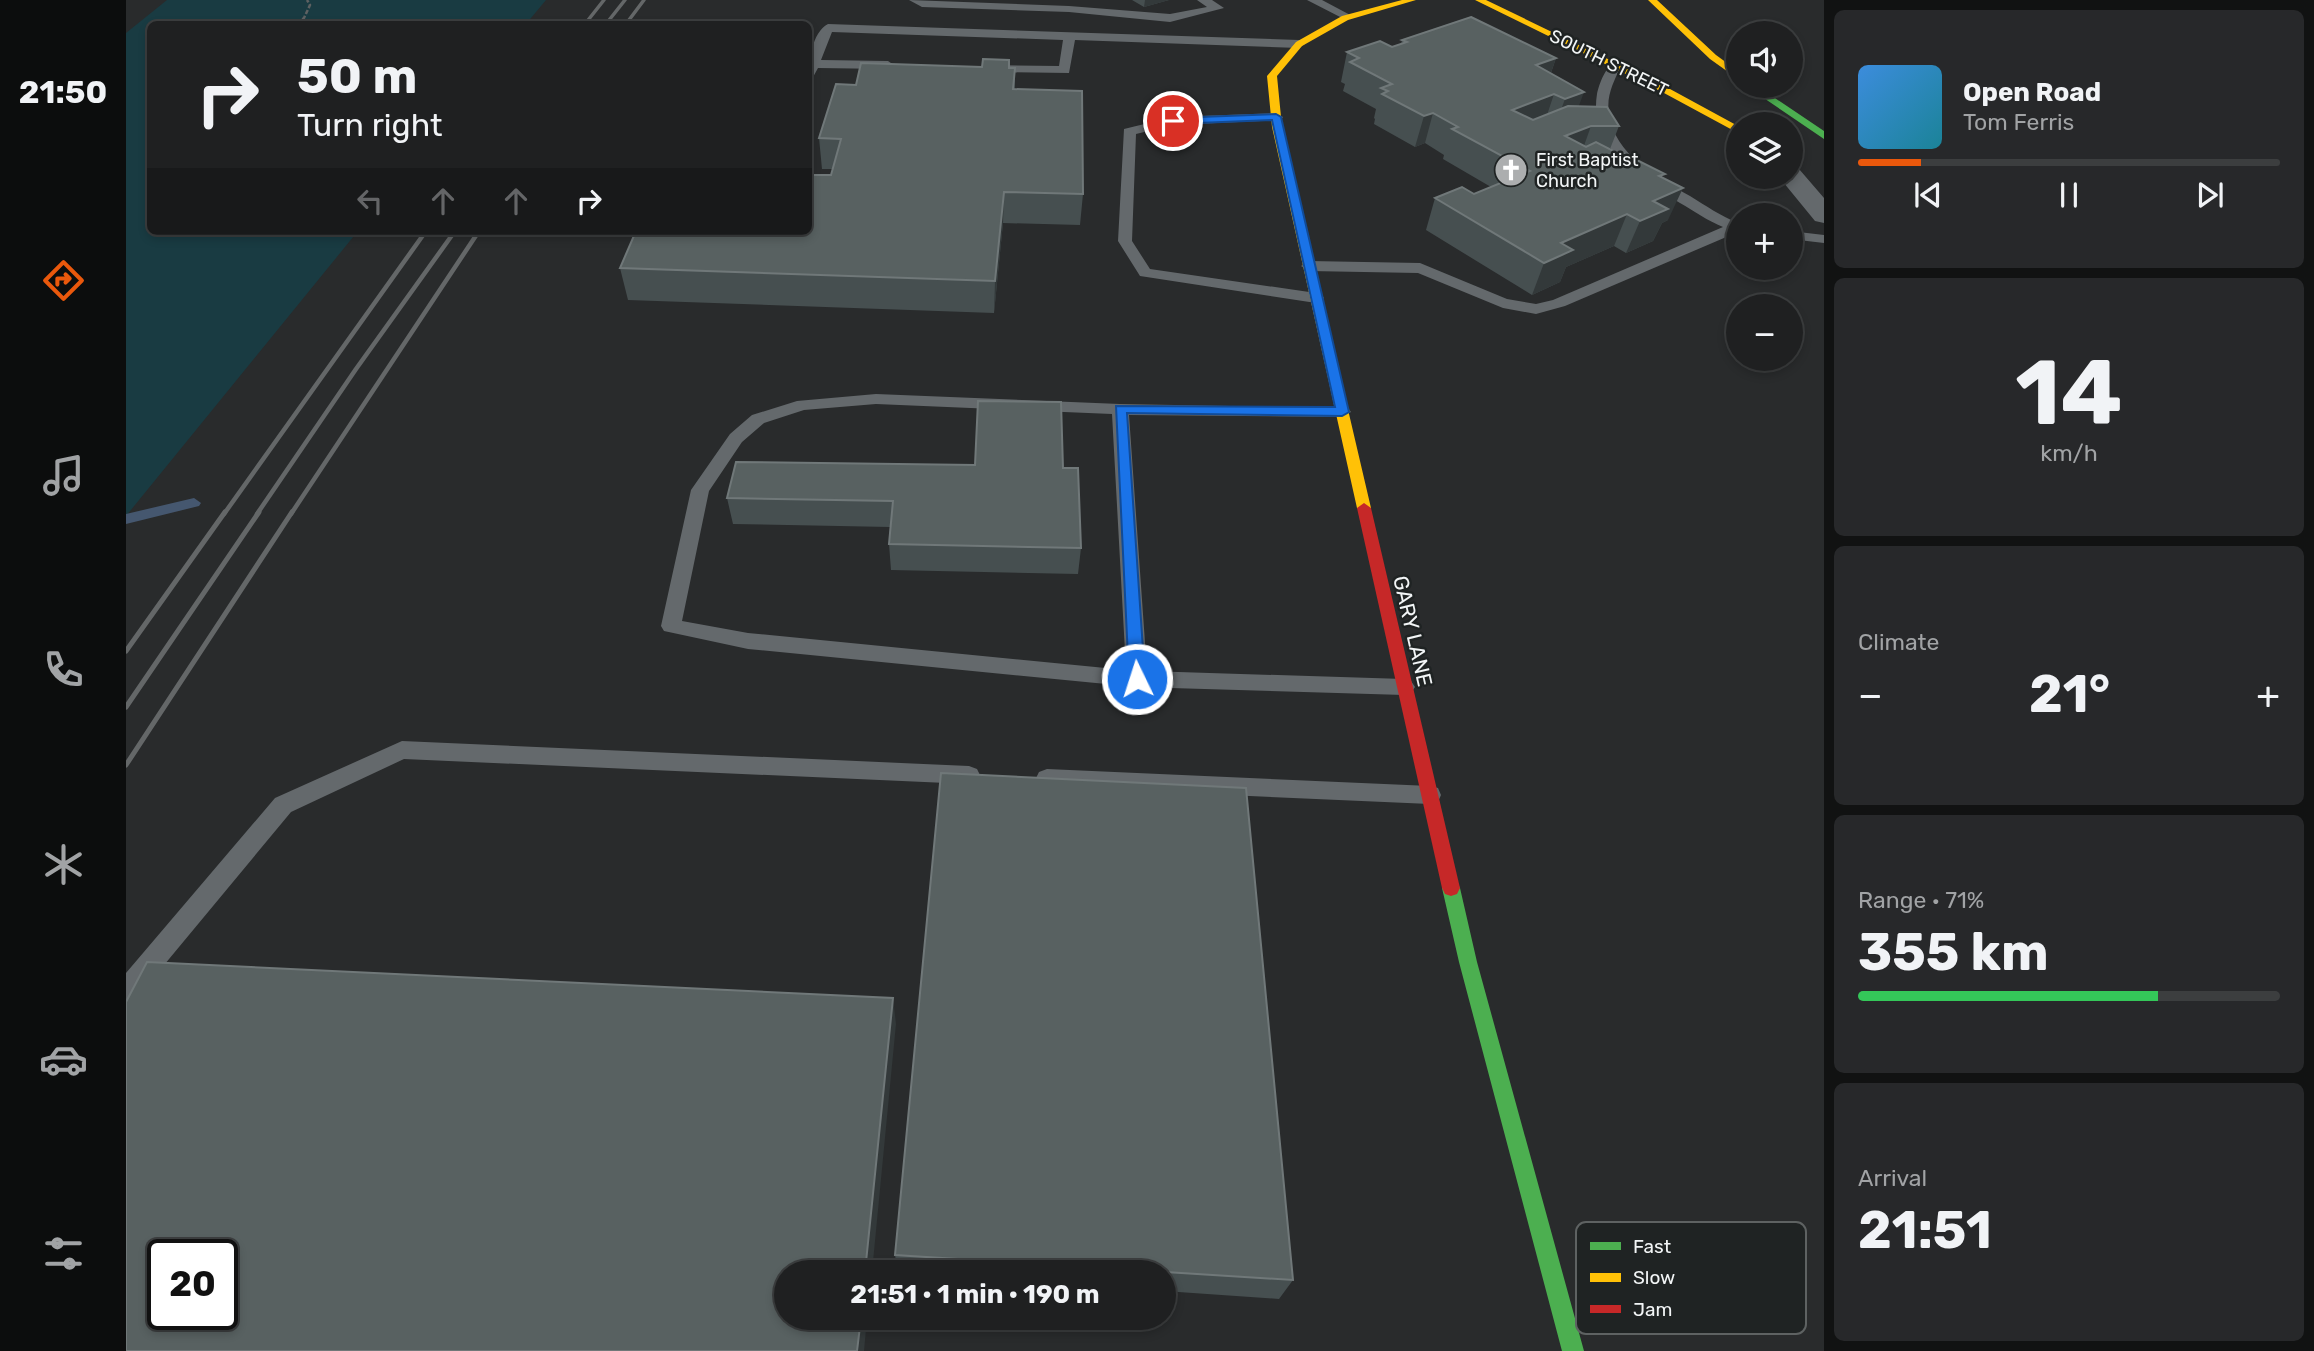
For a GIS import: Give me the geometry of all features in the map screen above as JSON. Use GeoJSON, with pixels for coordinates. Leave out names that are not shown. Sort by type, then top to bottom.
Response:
{"type":"FeatureCollection","features":[{"type":"Feature","properties":{"kind":"street","name":"GARY LANE"},"geometry":{"type":"LineString","coordinates":[[1412,0],[1348,17],[1299,44],[1272,76],[1276,117],[1468,962],[1573,1351]]}},
{"type":"Feature","properties":{"kind":"street","name":"SOUTH STREET"},"geometry":{"type":"LineString","coordinates":[[1479,0],[1726,124]]}},
{"type":"Feature","properties":{"kind":"street"},"geometry":{"type":"LineString","coordinates":[[1652,0],[1726,67]]}},
{"type":"Feature","properties":{"kind":"street"},"geometry":{"type":"LineString","coordinates":[[1769,98],[1824,136]]}},
{"type":"Feature","properties":{"kind":"street"},"geometry":{"type":"LineString","coordinates":[[1802,189],[1824,215]]}},
{"type":"Feature","properties":{"kind":"lane"},"geometry":{"type":"LineString","coordinates":[[915,0],[922,4],[1069,9],[1170,18],[1218,8],[1203,0]]}},
{"type":"Feature","properties":{"kind":"lane"},"geometry":{"type":"LineString","coordinates":[[1313,0],[1348,17]]}},
{"type":"Feature","properties":{"kind":"lane"},"geometry":{"type":"LineString","coordinates":[[812,68],[828,28],[1299,44]]}},
{"type":"Feature","properties":{"kind":"lane"},"geometry":{"type":"LineString","coordinates":[[972,67],[1065,70],[1069,36]]}},
{"type":"Feature","properties":{"kind":"lane"},"geometry":{"type":"LineString","coordinates":[[812,70],[906,66]]}},
{"type":"Feature","properties":{"kind":"lane"},"geometry":{"type":"LineString","coordinates":[[1615,66],[1604,83],[1600,110],[1610,143],[1646,177],[1726,222]]}},
{"type":"Feature","properties":{"kind":"lane"},"geometry":{"type":"LineString","coordinates":[[1276,117],[1173,121],[1129,132],[1125,241],[1145,273],[1316,298]]}},
{"type":"Feature","properties":{"kind":"lane"},"geometry":{"type":"LineString","coordinates":[[1309,266],[1420,268],[1503,303],[1536,309],[1559,303],[1726,232]]}},
{"type":"Feature","properties":{"kind":"lane"},"geometry":{"type":"LineString","coordinates":[[1803,237],[1824,239]]}},
{"type":"Feature","properties":{"kind":"lane"},"geometry":{"type":"LineString","coordinates":[[1342,412],[1120,409],[876,399],[803,405],[758,419],[736,438],[700,490],[671,626],[748,641],[1137,679],[1404,687]]}},
{"type":"Feature","properties":{"kind":"lane"},"geometry":{"type":"LineString","coordinates":[[1120,409],[1137,679]]}},
{"type":"Feature","properties":{"kind":"lane"},"geometry":{"type":"LineString","coordinates":[[126,992],[284,804],[401,750],[985,776]]}},
{"type":"Feature","properties":{"kind":"lane"},"geometry":{"type":"LineString","coordinates":[[1027,778],[1430,795]]}},
{"type":"Feature","properties":{"kind":"path"},"geometry":{"type":"LineString","coordinates":[[300,21],[310,5],[307,0]]}},
{"type":"Feature","properties":{"kind":"shaded area"},"geometry":{"type":"Polygon","coordinates":[[[167,0],[546,0],[528,21],[147,21],[147,235],[355,235],[126,516],[126,33],[167,0]]]}},
{"type":"Feature","properties":{"kind":"building","name":"First Baptist Church"},"geometry":{"type":"Polygon","coordinates":[[[1471,17],[1556,58],[1536,65],[1584,92],[1565,99],[1554,94],[1512,110],[1533,120],[1568,106],[1607,107],[1619,126],[1591,126],[1565,136],[1586,147],[1596,142],[1665,174],[1659,176],[1683,188],[1653,201],[1668,209],[1640,221],[1627,214],[1561,243],[1573,250],[1544,263],[1435,198],[1462,187],[1474,194],[1530,171],[1452,129],[1458,127],[1433,113],[1424,116],[1382,94],[1388,91],[1381,88],[1392,84],[1350,62],[1359,58],[1347,52],[1380,41],[1392,47],[1407,42],[1402,40],[1471,17]]]}},
{"type":"Feature","properties":{"kind":"building"},"geometry":{"type":"Polygon","coordinates":[[[983,59],[1009,60],[1009,68],[1015,68],[1013,89],[1082,91],[1083,194],[1004,192],[995,281],[620,268],[634,235],[812,235],[812,175],[831,175],[841,139],[819,138],[836,84],[856,85],[861,63],[982,67],[983,59]]]}},
{"type":"Feature","properties":{"kind":"building"},"geometry":{"type":"Polygon","coordinates":[[[978,401],[1061,402],[1063,468],[1078,468],[1081,548],[889,544],[893,501],[727,498],[736,462],[975,465],[978,401]]]}},
{"type":"Feature","properties":{"kind":"building"},"geometry":{"type":"Polygon","coordinates":[[[941,773],[1246,788],[1293,1280],[1176,1273],[1176,1260],[975,1260],[895,1255],[941,773]]]}},
{"type":"Feature","properties":{"kind":"building"},"geometry":{"type":"Polygon","coordinates":[[[147,962],[893,998],[866,1260],[774,1260],[774,1330],[860,1330],[857,1351],[126,1351],[126,1002],[147,962]]]}},
{"type":"Feature","properties":{"kind":"waterway"},"geometry":{"type":"LineString","coordinates":[[126,519],[194,503]]}},
{"type":"Feature","properties":{"kind":"railway"},"geometry":{"type":"LineString","coordinates":[[587,21],[604,0]]}},
{"type":"Feature","properties":{"kind":"railway"},"geometry":{"type":"LineString","coordinates":[[608,21],[625,0]]}},
{"type":"Feature","properties":{"kind":"railway"},"geometry":{"type":"LineString","coordinates":[[628,21],[644,0]]}},
{"type":"Feature","properties":{"kind":"railway"},"geometry":{"type":"LineString","coordinates":[[224,514],[423,235]]}},
{"type":"Feature","properties":{"kind":"railway"},"geometry":{"type":"LineString","coordinates":[[257,514],[452,235]]}},
{"type":"Feature","properties":{"kind":"railway"},"geometry":{"type":"LineString","coordinates":[[291,514],[476,235]]}},
{"type":"Feature","properties":{"kind":"railway"},"geometry":{"type":"LineString","coordinates":[[126,651],[225,512]]}},
{"type":"Feature","properties":{"kind":"railway"},"geometry":{"type":"LineString","coordinates":[[126,707],[259,512]]}},
{"type":"Feature","properties":{"kind":"railway"},"geometry":{"type":"LineString","coordinates":[[126,765],[292,512]]}},
{"type":"Feature","properties":{"kind":"traffic: fast"},"geometry":{"type":"LineString","coordinates":[[1769,98],[1824,136]]}},
{"type":"Feature","properties":{"kind":"traffic: fast"},"geometry":{"type":"LineString","coordinates":[[1451,888],[1468,962],[1573,1351]]}},
{"type":"Feature","properties":{"kind":"traffic: slow"},"geometry":{"type":"LineString","coordinates":[[1364,508],[1277,127],[1272,76],[1299,44],[1345,18],[1412,0]]}},
{"type":"Feature","properties":{"kind":"traffic: slow"},"geometry":{"type":"LineString","coordinates":[[1479,0],[1667,91],[1726,123]]}},
{"type":"Feature","properties":{"kind":"traffic: slow"},"geometry":{"type":"LineString","coordinates":[[1652,0],[1726,67]]}},
{"type":"Feature","properties":{"kind":"traffic: jam"},"geometry":{"type":"LineString","coordinates":[[1364,508],[1451,888]]}},
{"type":"Feature","properties":{"kind":"place","name":"First Baptist Church"},"geometry":{"type":"Point","coordinates":[1511,170]}},
{"type":"Feature","properties":{"kind":"route"},"geometry":{"type":"LineString","coordinates":[[1137,679],[1120,409],[1342,412],[1276,117],[1173,121]]}}]}
